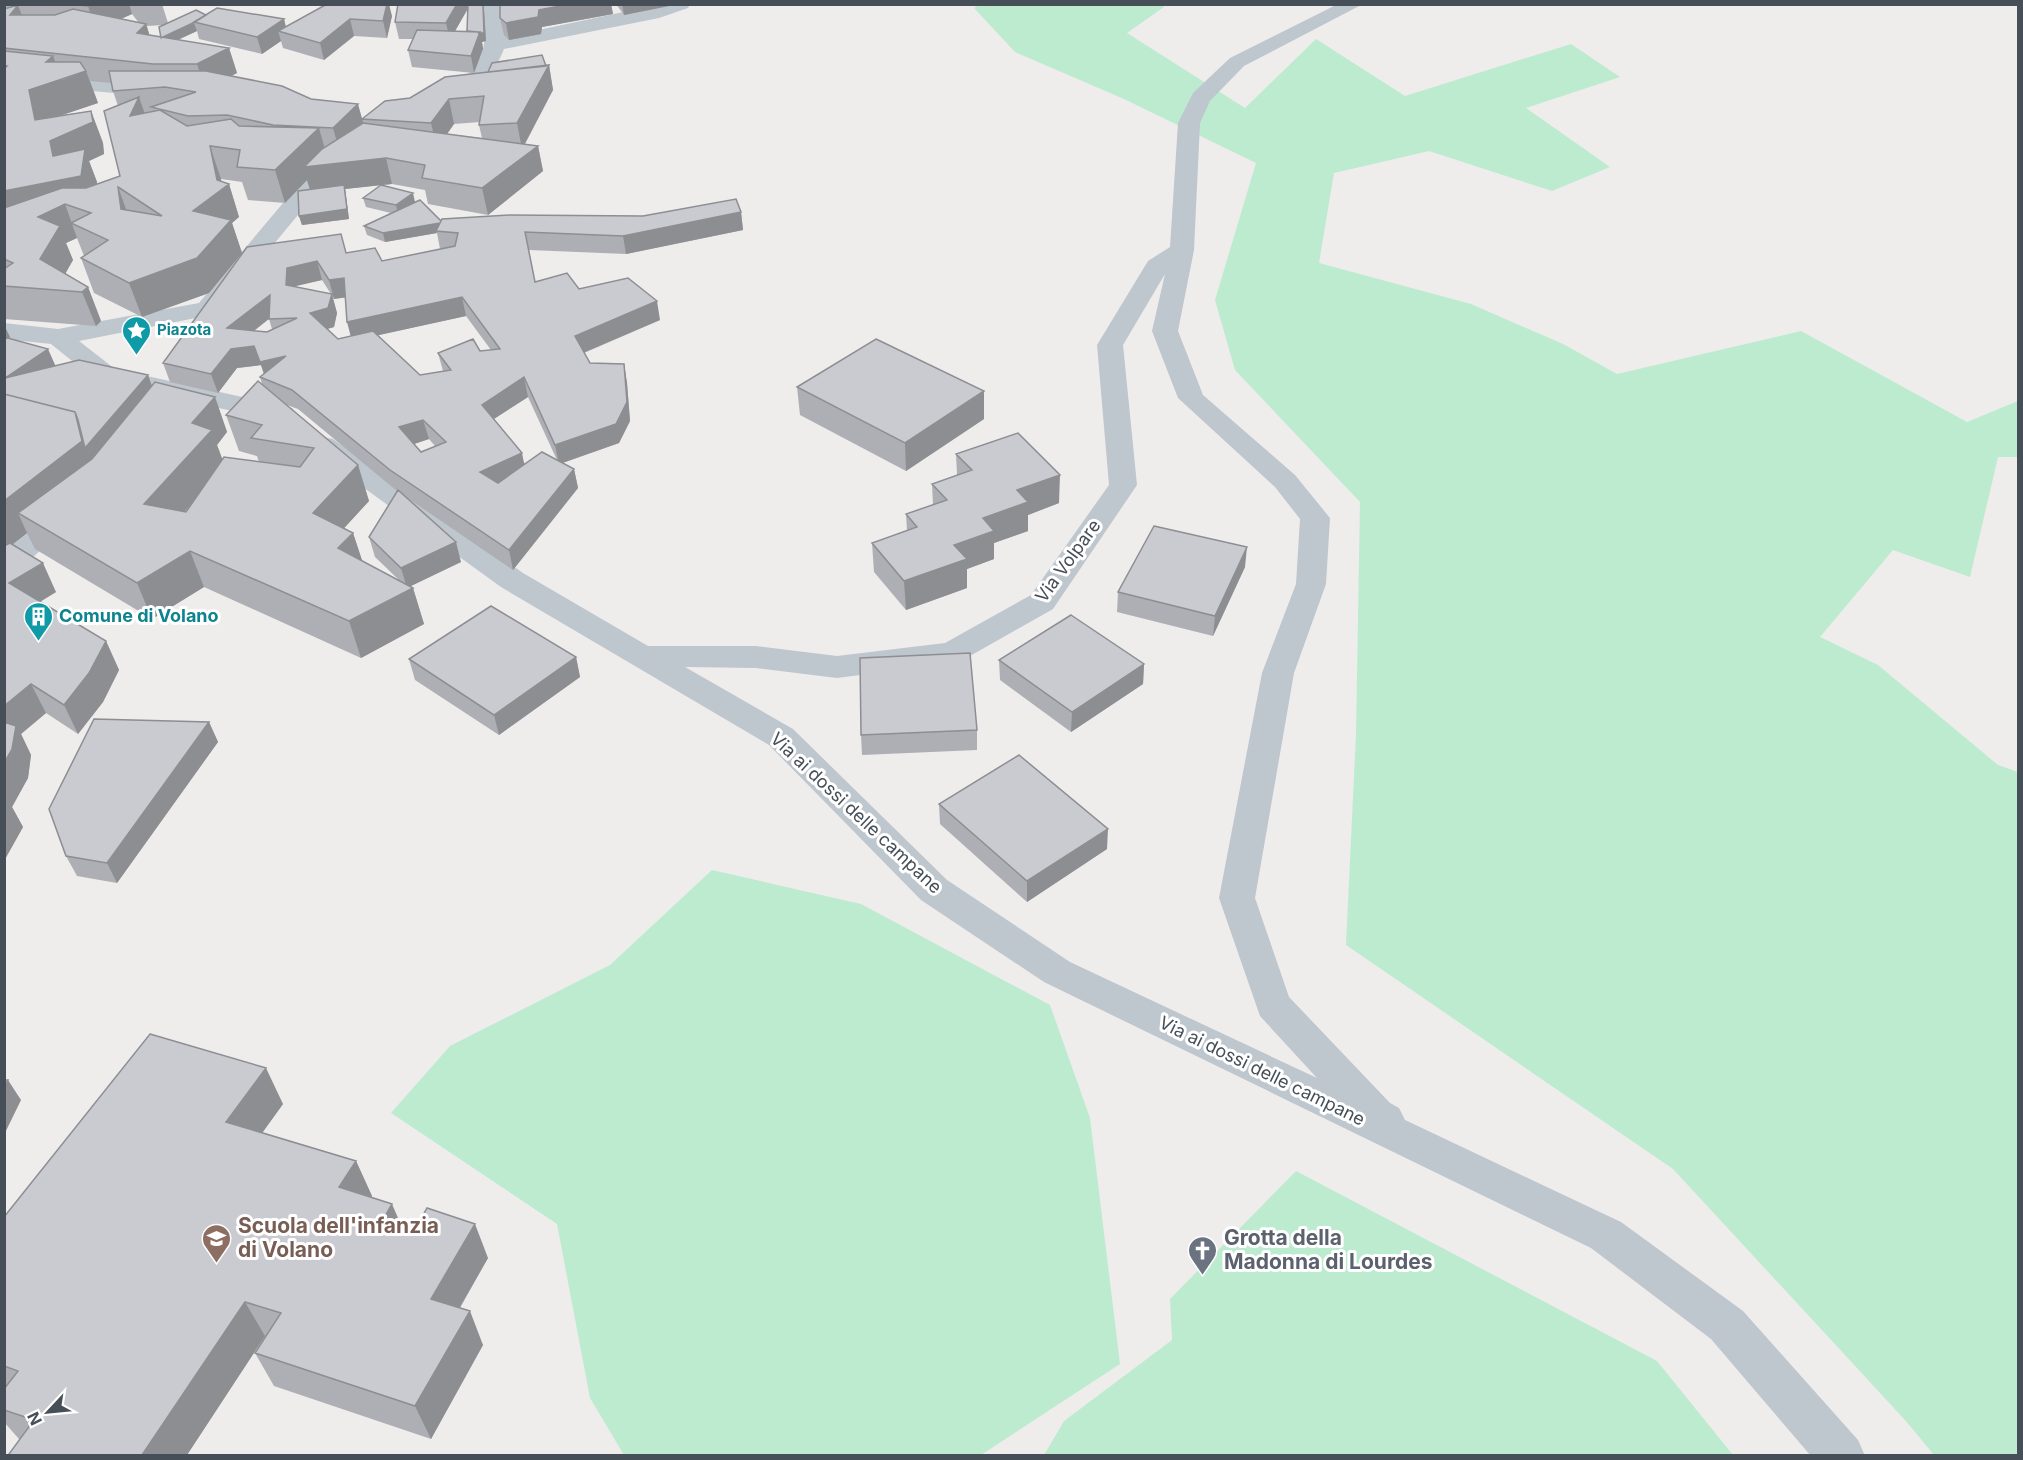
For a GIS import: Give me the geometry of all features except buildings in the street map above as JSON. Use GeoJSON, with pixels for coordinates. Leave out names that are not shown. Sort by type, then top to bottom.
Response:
{"type":"FeatureCollection","features":[{"type":"Feature","properties":{"kind":"street"},"geometry":{"type":"LineString","coordinates":[[426,109],[456,97],[485,68],[496,45],[492,4]]}},
{"type":"Feature","properties":{"kind":"street"},"geometry":{"type":"LineString","coordinates":[[496,45],[659,12],[681,4]]}},
{"type":"Feature","properties":{"kind":"street"},"geometry":{"type":"LineString","coordinates":[[1354,4],[1237,62],[1201,98],[1190,123],[1182,250],[1165,331],[1191,398],[1285,481],[1314,518],[1311,584],[1278,674],[1237,898],[1273,1005],[1376,1114],[1460,1166],[1606,1235],[1727,1325],[1842,1455]]}},
{"type":"Feature","properties":{"kind":"street"},"geometry":{"type":"LineString","coordinates":[[4,77],[174,92]]}},
{"type":"Feature","properties":{"kind":"street"},"geometry":{"type":"LineString","coordinates":[[4,331],[58,338],[207,309],[323,170],[359,144]]}},
{"type":"Feature","properties":{"kind":"street","name":"Via Volpare"},"geometry":{"type":"LineString","coordinates":[[641,656],[756,657],[837,667],[952,653],[1042,602],[1123,484],[1110,345],[1157,266],[1182,250]]}},
{"type":"Feature","properties":{"kind":"street"},"geometry":{"type":"LineString","coordinates":[[58,338],[106,375],[188,392]]}},
{"type":"Feature","properties":{"kind":"street"},"geometry":{"type":"LineString","coordinates":[[158,417],[188,392]]}},
{"type":"Feature","properties":{"kind":"street","name":"Via ai dossi delle campane"},"geometry":{"type":"LineString","coordinates":[[188,392],[279,412],[512,580],[782,737],[934,890],[1057,972],[1460,1166]]}},
{"type":"Feature","properties":{"kind":"street"},"geometry":{"type":"LineString","coordinates":[[4,567],[55,520],[88,494]]}},
{"type":"Feature","properties":{"kind":"green space"},"geometry":{"type":"Polygon","coordinates":[[[980,4],[1163,5],[1164,7],[1127,33],[1245,108],[1316,39],[1405,96],[1571,44],[1620,77],[1526,108],[1610,167],[1552,191],[1429,151],[1334,173],[1319,263],[1471,304],[1563,344],[1617,374],[1801,331],[1967,422],[2018,401],[2018,457],[1998,457],[1970,577],[1893,550],[1820,637],[1878,665],[1998,765],[2018,772],[2018,1455],[1934,1455],[1905,1420],[1673,1169],[1346,945],[1356,734],[1360,502],[1235,370],[1215,300],[1256,163],[1124,99],[1015,52],[974,8],[980,4]]]}},
{"type":"Feature","properties":{"kind":"green space"},"geometry":{"type":"Polygon","coordinates":[[[712,870],[861,904],[1050,1005],[1090,1118],[1120,1364],[981,1455],[624,1455],[590,1398],[557,1224],[391,1113],[450,1046],[610,965],[712,870]]]}},
{"type":"Feature","properties":{"kind":"green space"},"geometry":{"type":"Polygon","coordinates":[[[1296,1171],[1657,1361],[1733,1455],[1044,1455],[1064,1421],[1172,1340],[1170,1299],[1296,1171]]]}},
{"type":"Feature","properties":{"kind":"place","name":"Piazota"},"geometry":{"type":"Point","coordinates":[136,356]}},
{"type":"Feature","properties":{"kind":"place","name":"Comune di Volano"},"geometry":{"type":"Point","coordinates":[38,642]}},
{"type":"Feature","properties":{"kind":"place","name":"Scuola dell'infanzia di Volano"},"geometry":{"type":"Point","coordinates":[217,1264]}},
{"type":"Feature","properties":{"kind":"place","name":"Grotta della Madonna di Lourdes"},"geometry":{"type":"Point","coordinates":[1203,1276]}}]}
